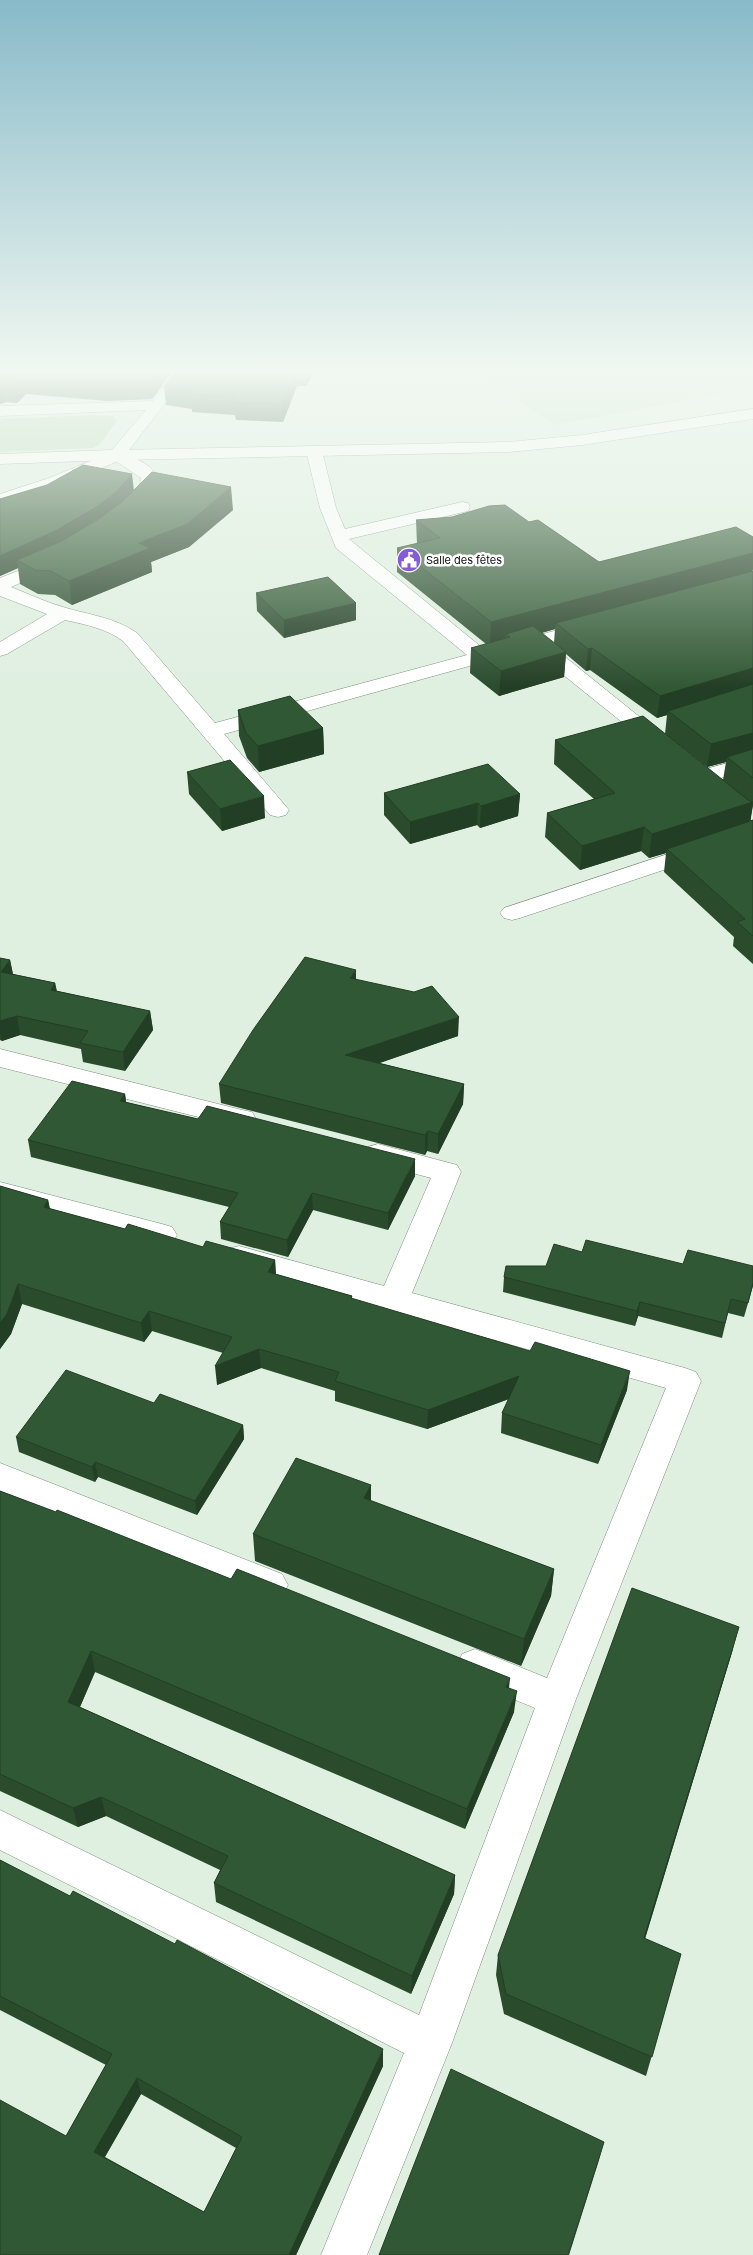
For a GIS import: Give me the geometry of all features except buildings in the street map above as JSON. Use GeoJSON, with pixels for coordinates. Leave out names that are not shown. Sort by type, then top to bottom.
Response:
{"type":"FeatureCollection","features":[{"type":"Feature","properties":{"kind":"street"},"geometry":{"type":"LineString","coordinates":[[0,500],[66,477]]}},
{"type":"Feature","properties":{"kind":"street"},"geometry":{"type":"LineString","coordinates":[[117,522],[147,490],[150,481],[148,477]]}},
{"type":"Feature","properties":{"kind":"street"},"geometry":{"type":"LineString","coordinates":[[320,477],[328,508],[342,544],[482,657]]}},
{"type":"Feature","properties":{"kind":"street"},"geometry":{"type":"LineString","coordinates":[[339,536],[462,507]]}},
{"type":"Feature","properties":{"kind":"street"},"geometry":{"type":"LineString","coordinates":[[66,555],[4,584],[1,590],[63,613],[94,618],[108,623],[130,637],[278,810]]}},
{"type":"Feature","properties":{"kind":"street"},"geometry":{"type":"LineString","coordinates":[[0,650],[63,613]]}},
{"type":"Feature","properties":{"kind":"street"},"geometry":{"type":"LineString","coordinates":[[210,731],[610,622]]}},
{"type":"Feature","properties":{"kind":"street"},"geometry":{"type":"LineString","coordinates":[[534,642],[654,728],[688,766],[724,794]]}},
{"type":"Feature","properties":{"kind":"street"},"geometry":{"type":"LineString","coordinates":[[688,766],[753,762]]}},
{"type":"Feature","properties":{"kind":"street"},"geometry":{"type":"LineString","coordinates":[[512,913],[753,833]]}},
{"type":"Feature","properties":{"kind":"street"},"geometry":{"type":"LineString","coordinates":[[0,1058],[271,1126]]}},
{"type":"Feature","properties":{"kind":"street"},"geometry":{"type":"LineString","coordinates":[[356,1148],[447,1172],[394,1298]]}},
{"type":"Feature","properties":{"kind":"street"},"geometry":{"type":"LineString","coordinates":[[0,1192],[394,1298],[685,1381],[557,1698],[430,2043],[344,2255]]}},
{"type":"Feature","properties":{"kind":"street"},"geometry":{"type":"LineString","coordinates":[[0,1477],[297,1595]]}},
{"type":"Feature","properties":{"kind":"street"},"geometry":{"type":"LineString","coordinates":[[446,1654],[557,1698]]}},
{"type":"Feature","properties":{"kind":"street"},"geometry":{"type":"LineString","coordinates":[[0,1829],[430,2043]]}},
{"type":"Feature","properties":{"kind":"place","name":"Salle des fêtes"},"geometry":{"type":"Point","coordinates":[409,560]}}]}
